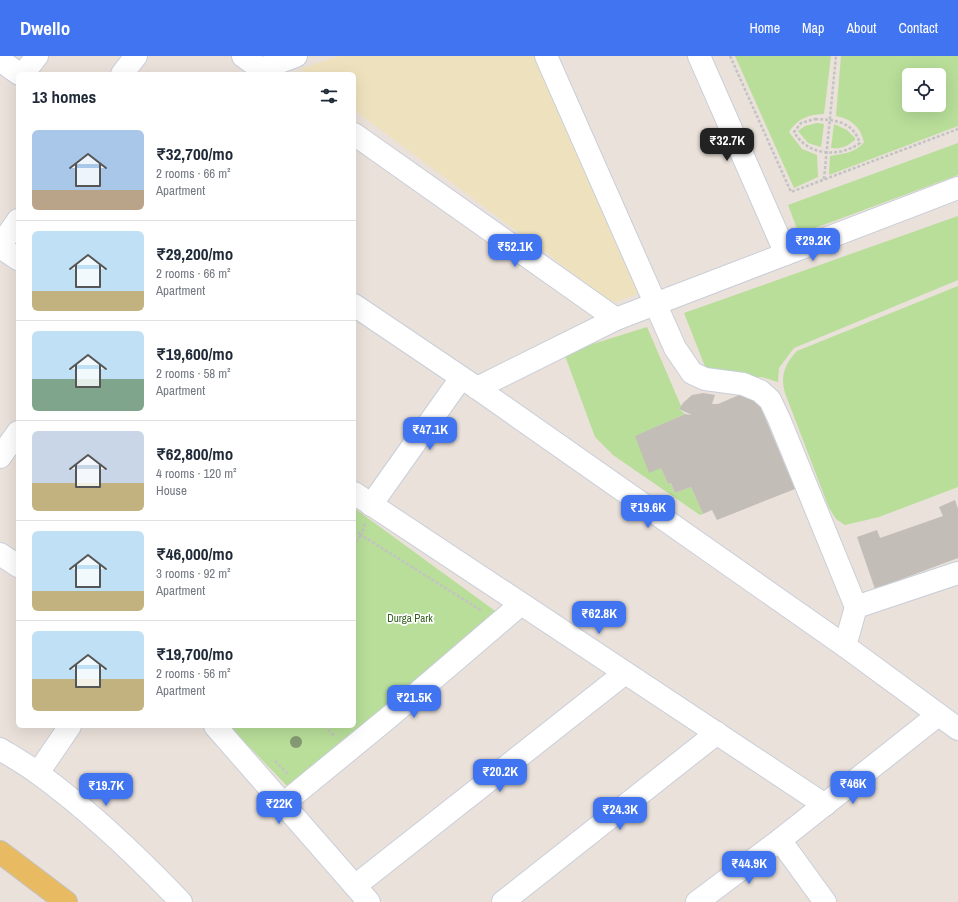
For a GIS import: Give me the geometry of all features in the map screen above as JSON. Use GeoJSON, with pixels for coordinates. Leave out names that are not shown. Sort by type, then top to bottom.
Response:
{"type":"FeatureCollection","features":[{"type":"Feature","properties":{"kind":"main road"},"geometry":{"type":"LineString","coordinates":[[0,852],[66,902]]}},
{"type":"Feature","properties":{"kind":"street"},"geometry":{"type":"LineString","coordinates":[[25,72],[37,56]]}},
{"type":"Feature","properties":{"kind":"street"},"geometry":{"type":"LineString","coordinates":[[124,72],[136,56]]}},
{"type":"Feature","properties":{"kind":"street"},"geometry":{"type":"LineString","coordinates":[[243,56],[265,71],[296,56]]}},
{"type":"Feature","properties":{"kind":"street"},"geometry":{"type":"LineString","coordinates":[[546,56],[675,348],[692,373],[705,379],[743,384],[760,391],[770,400],[856,607],[845,646]]}},
{"type":"Feature","properties":{"kind":"street"},"geometry":{"type":"LineString","coordinates":[[699,56],[786,254]]}},
{"type":"Feature","properties":{"kind":"street"},"geometry":{"type":"LineString","coordinates":[[0,60],[16,72]]}},
{"type":"Feature","properties":{"kind":"street"},"geometry":{"type":"LineString","coordinates":[[356,135],[616,319]]}},
{"type":"Feature","properties":{"kind":"street"},"geometry":{"type":"LineString","coordinates":[[825,805],[362,499],[469,383],[655,303],[958,188]]}},
{"type":"Feature","properties":{"kind":"street"},"geometry":{"type":"LineString","coordinates":[[16,223],[0,246],[16,258]]}},
{"type":"Feature","properties":{"kind":"street"},"geometry":{"type":"LineString","coordinates":[[356,306],[469,383],[845,646],[958,729]]}},
{"type":"Feature","properties":{"kind":"street"},"geometry":{"type":"LineString","coordinates":[[0,457],[16,435]]}},
{"type":"Feature","properties":{"kind":"street"},"geometry":{"type":"LineString","coordinates":[[0,554],[16,565]]}},
{"type":"Feature","properties":{"kind":"street"},"geometry":{"type":"LineString","coordinates":[[856,607],[958,573]]}},
{"type":"Feature","properties":{"kind":"street"},"geometry":{"type":"LineString","coordinates":[[283,804],[388,718],[521,604]]}},
{"type":"Feature","properties":{"kind":"street"},"geometry":{"type":"LineString","coordinates":[[217,728],[362,894],[625,673]]}},
{"type":"Feature","properties":{"kind":"street"},"geometry":{"type":"LineString","coordinates":[[697,902],[780,840],[938,715]]}},
{"type":"Feature","properties":{"kind":"street"},"geometry":{"type":"LineString","coordinates":[[38,773],[69,728]]}},
{"type":"Feature","properties":{"kind":"street"},"geometry":{"type":"LineString","coordinates":[[503,902],[717,733]]}},
{"type":"Feature","properties":{"kind":"street"},"geometry":{"type":"LineString","coordinates":[[0,749],[38,773],[96,820],[152,872],[181,902]]}},
{"type":"Feature","properties":{"kind":"street"},"geometry":{"type":"LineString","coordinates":[[780,840],[825,902]]}},
{"type":"Feature","properties":{"kind":"path"},"geometry":{"type":"LineString","coordinates":[[730,56],[791,192],[958,129]]}},
{"type":"Feature","properties":{"kind":"path"},"geometry":{"type":"LineString","coordinates":[[824,179],[836,56]]}},
{"type":"Feature","properties":{"kind":"path"},"geometry":{"type":"LineString","coordinates":[[815,119],[830,120],[839,121],[849,126],[857,133],[860,142],[853,148],[842,152],[827,153],[806,147],[798,140],[794,132],[801,123],[815,119]]}},
{"type":"Feature","properties":{"kind":"path"},"geometry":{"type":"LineString","coordinates":[[356,541],[361,535],[362,499]]}},
{"type":"Feature","properties":{"kind":"path"},"geometry":{"type":"LineString","coordinates":[[356,531],[482,611],[482,617]]}},
{"type":"Feature","properties":{"kind":"path"},"geometry":{"type":"LineString","coordinates":[[326,728],[338,740]]}},
{"type":"Feature","properties":{"kind":"path"},"geometry":{"type":"LineString","coordinates":[[270,756],[292,778]]}},
{"type":"Feature","properties":{"kind":"green space"},"geometry":{"type":"Polygon","coordinates":[[[735,56],[831,56],[824,114],[804,118],[792,127],[789,132],[802,149],[817,155],[818,177],[794,188],[735,56]]]}},
{"type":"Feature","properties":{"kind":"green space"},"geometry":{"type":"Polygon","coordinates":[[[841,56],[958,56],[958,126],[829,175],[830,156],[853,151],[864,142],[860,132],[854,124],[846,119],[836,116],[841,56]]]}},
{"type":"Feature","properties":{"kind":"green space"},"geometry":{"type":"Polygon","coordinates":[[[817,123],[824,124],[821,147],[808,143],[798,131],[805,126],[817,123]]]}},
{"type":"Feature","properties":{"kind":"green space"},"geometry":{"type":"Polygon","coordinates":[[[834,124],[847,130],[855,138],[855,140],[843,147],[831,148],[834,124]]]}},
{"type":"Feature","properties":{"kind":"green space"},"geometry":{"type":"Polygon","coordinates":[[[958,143],[958,175],[799,234],[788,205],[958,143]]]}},
{"type":"Feature","properties":{"kind":"green space"},"geometry":{"type":"Polygon","coordinates":[[[958,216],[958,280],[794,348],[779,368],[778,382],[762,377],[747,378],[706,369],[684,313],[958,216]]]}},
{"type":"Feature","properties":{"kind":"green space"},"geometry":{"type":"Polygon","coordinates":[[[958,286],[958,487],[879,517],[845,525],[836,519],[829,508],[785,393],[783,375],[787,365],[797,351],[958,286]]]}},
{"type":"Feature","properties":{"kind":"green space"},"geometry":{"type":"Polygon","coordinates":[[[647,327],[681,406],[679,409],[685,414],[636,436],[661,468],[668,484],[671,483],[675,493],[691,487],[703,514],[700,515],[613,455],[595,437],[564,353],[647,327]]]}},
{"type":"Feature","properties":{"kind":"green space","name":"Durga Park"},"geometry":{"type":"Polygon","coordinates":[[[356,509],[502,616],[291,790],[231,728],[356,728],[356,509]]]}},
{"type":"Feature","properties":{"kind":"sand"},"geometry":{"type":"Polygon","coordinates":[[[339,56],[535,56],[638,294],[613,303],[356,111],[356,72],[304,72],[300,69],[339,56]]]}},
{"type":"Feature","properties":{"kind":"building"},"geometry":{"type":"Polygon","coordinates":[[[753,389],[795,489],[717,520],[712,510],[703,514],[691,487],[675,493],[671,483],[668,484],[661,468],[649,473],[635,436],[685,414],[692,415],[679,409],[692,395],[703,393],[715,395],[712,404],[718,404],[753,389]]]}},
{"type":"Feature","properties":{"kind":"building"},"geometry":{"type":"Polygon","coordinates":[[[955,500],[958,509],[958,558],[875,589],[857,537],[877,530],[880,538],[943,516],[939,507],[955,500]]]}}]}
